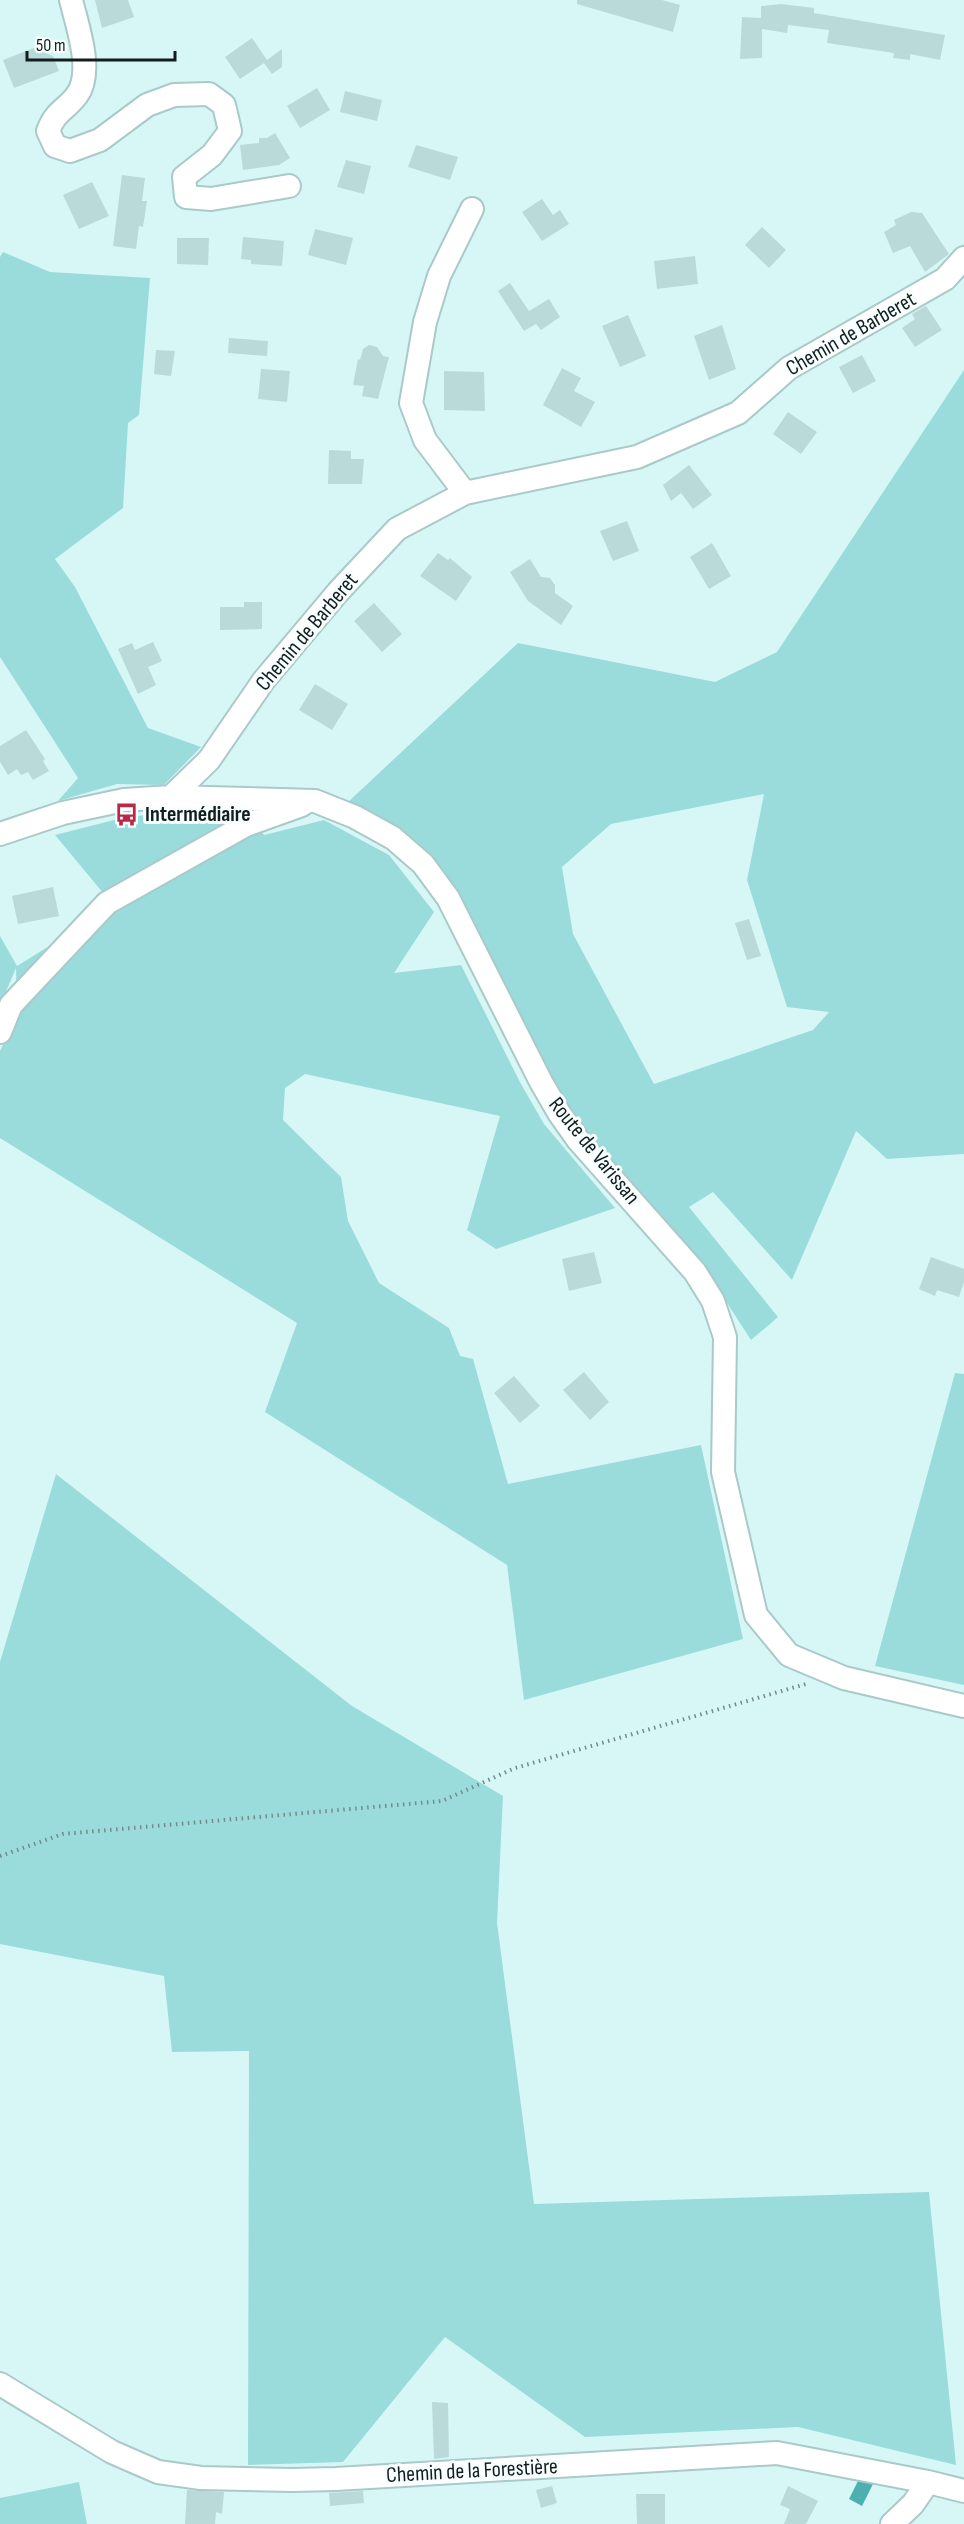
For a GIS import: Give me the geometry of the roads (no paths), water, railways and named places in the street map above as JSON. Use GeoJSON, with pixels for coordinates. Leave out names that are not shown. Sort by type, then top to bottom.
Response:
{"type":"FeatureCollection","features":[{"type":"Feature","properties":{"kind":"street"},"geometry":{"type":"LineString","coordinates":[[71,0],[82,47],[84,74],[78,94],[53,117],[48,131],[55,146],[70,151],[100,140],[147,105],[174,95],[209,94],[224,105],[230,131],[212,155],[184,177],[186,197],[211,199],[289,186]]}},
{"type":"Feature","properties":{"kind":"street"},"geometry":{"type":"LineString","coordinates":[[465,494],[425,440],[411,403],[425,322],[439,276],[472,209]]}},
{"type":"Feature","properties":{"kind":"street","name":"Chemin de Barberet"},"geometry":{"type":"LineString","coordinates":[[171,797],[209,760],[264,680],[338,592],[397,529],[465,494],[638,457],[738,412],[789,368],[945,279],[964,258]]}},
{"type":"Feature","properties":{"kind":"street","name":"Route de Varissan"},"geometry":{"type":"LineString","coordinates":[[0,834],[63,813],[124,800],[171,797],[315,801],[355,817],[393,838],[423,864],[448,898],[559,1113],[578,1140],[695,1272],[713,1301],[725,1337],[723,1472],[756,1615],[789,1655],[835,1675],[964,1706]]}},
{"type":"Feature","properties":{"kind":"street"},"geometry":{"type":"LineString","coordinates":[[0,1032],[11,1005],[107,903],[246,825],[315,801]]}},
{"type":"Feature","properties":{"kind":"street","name":"Chemin de la Forestière"},"geometry":{"type":"LineString","coordinates":[[0,2384],[112,2452],[158,2472],[201,2478],[325,2479],[777,2453],[964,2491]]}},
{"type":"Feature","properties":{"kind":"street"},"geometry":{"type":"LineString","coordinates":[[892,2524],[913,2504],[928,2482]]}},
{"type":"Feature","properties":{"kind":"place","name":"Intermédiaire"},"geometry":{"type":"Point","coordinates":[127,814]}}]}
